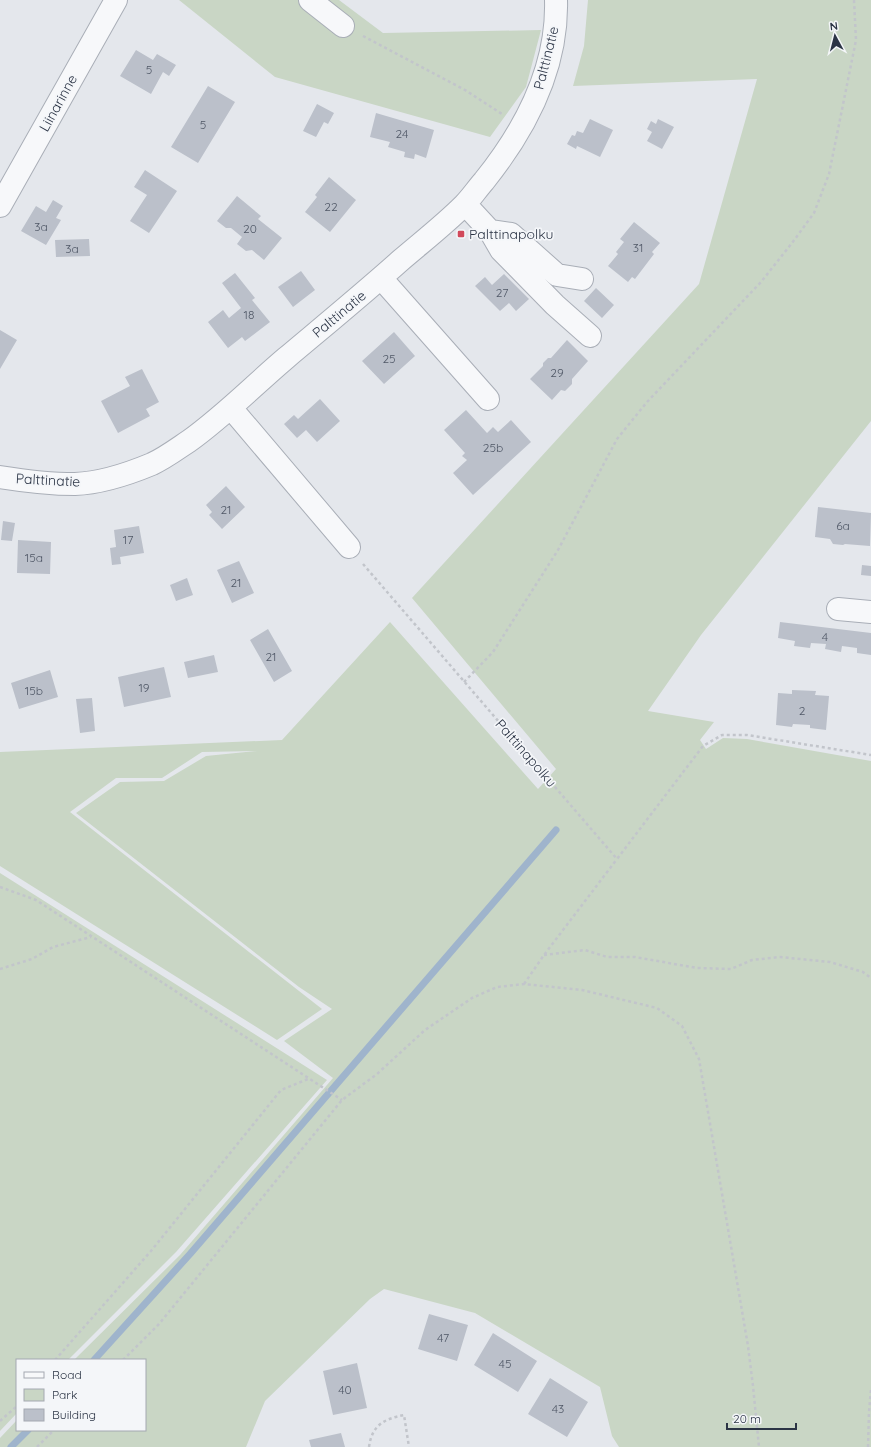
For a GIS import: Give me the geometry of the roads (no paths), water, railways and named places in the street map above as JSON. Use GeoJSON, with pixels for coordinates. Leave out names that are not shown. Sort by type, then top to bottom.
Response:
{"type":"FeatureCollection","features":[{"type":"Feature","properties":{"kind":"street","name":"Liinarinne"},"geometry":{"type":"LineString","coordinates":[[0,206],[116,0]]}},
{"type":"Feature","properties":{"kind":"street"},"geometry":{"type":"LineString","coordinates":[[310,0],[343,26]]}},
{"type":"Feature","properties":{"kind":"street","name":"Palttinatie"},"geometry":{"type":"LineString","coordinates":[[0,477],[28,481],[76,484],[118,476],[154,463],[172,453],[231,408],[278,365],[381,278],[465,204],[502,158],[522,127],[541,86],[552,46],[556,15],[556,0]]}},
{"type":"Feature","properties":{"kind":"street"},"geometry":{"type":"LineString","coordinates":[[465,204],[490,231],[501,250],[554,305],[590,336]]}},
{"type":"Feature","properties":{"kind":"street"},"geometry":{"type":"LineString","coordinates":[[490,231],[511,234],[558,275],[582,279]]}},
{"type":"Feature","properties":{"kind":"street"},"geometry":{"type":"LineString","coordinates":[[381,278],[488,399]]}},
{"type":"Feature","properties":{"kind":"street"},"geometry":{"type":"LineString","coordinates":[[231,408],[349,547]]}},
{"type":"Feature","properties":{"kind":"street"},"geometry":{"type":"LineString","coordinates":[[838,608],[871,612]]}},
{"type":"Feature","properties":{"kind":"waterway"},"geometry":{"type":"LineString","coordinates":[[95,1359],[190,1254],[556,830]]}},
{"type":"Feature","properties":{"kind":"waterway"},"geometry":{"type":"LineString","coordinates":[[11,1447],[27,1431]]}},
{"type":"Feature","properties":{"kind":"place","name":"Palttinapolku"},"geometry":{"type":"Point","coordinates":[461,234]}}]}
